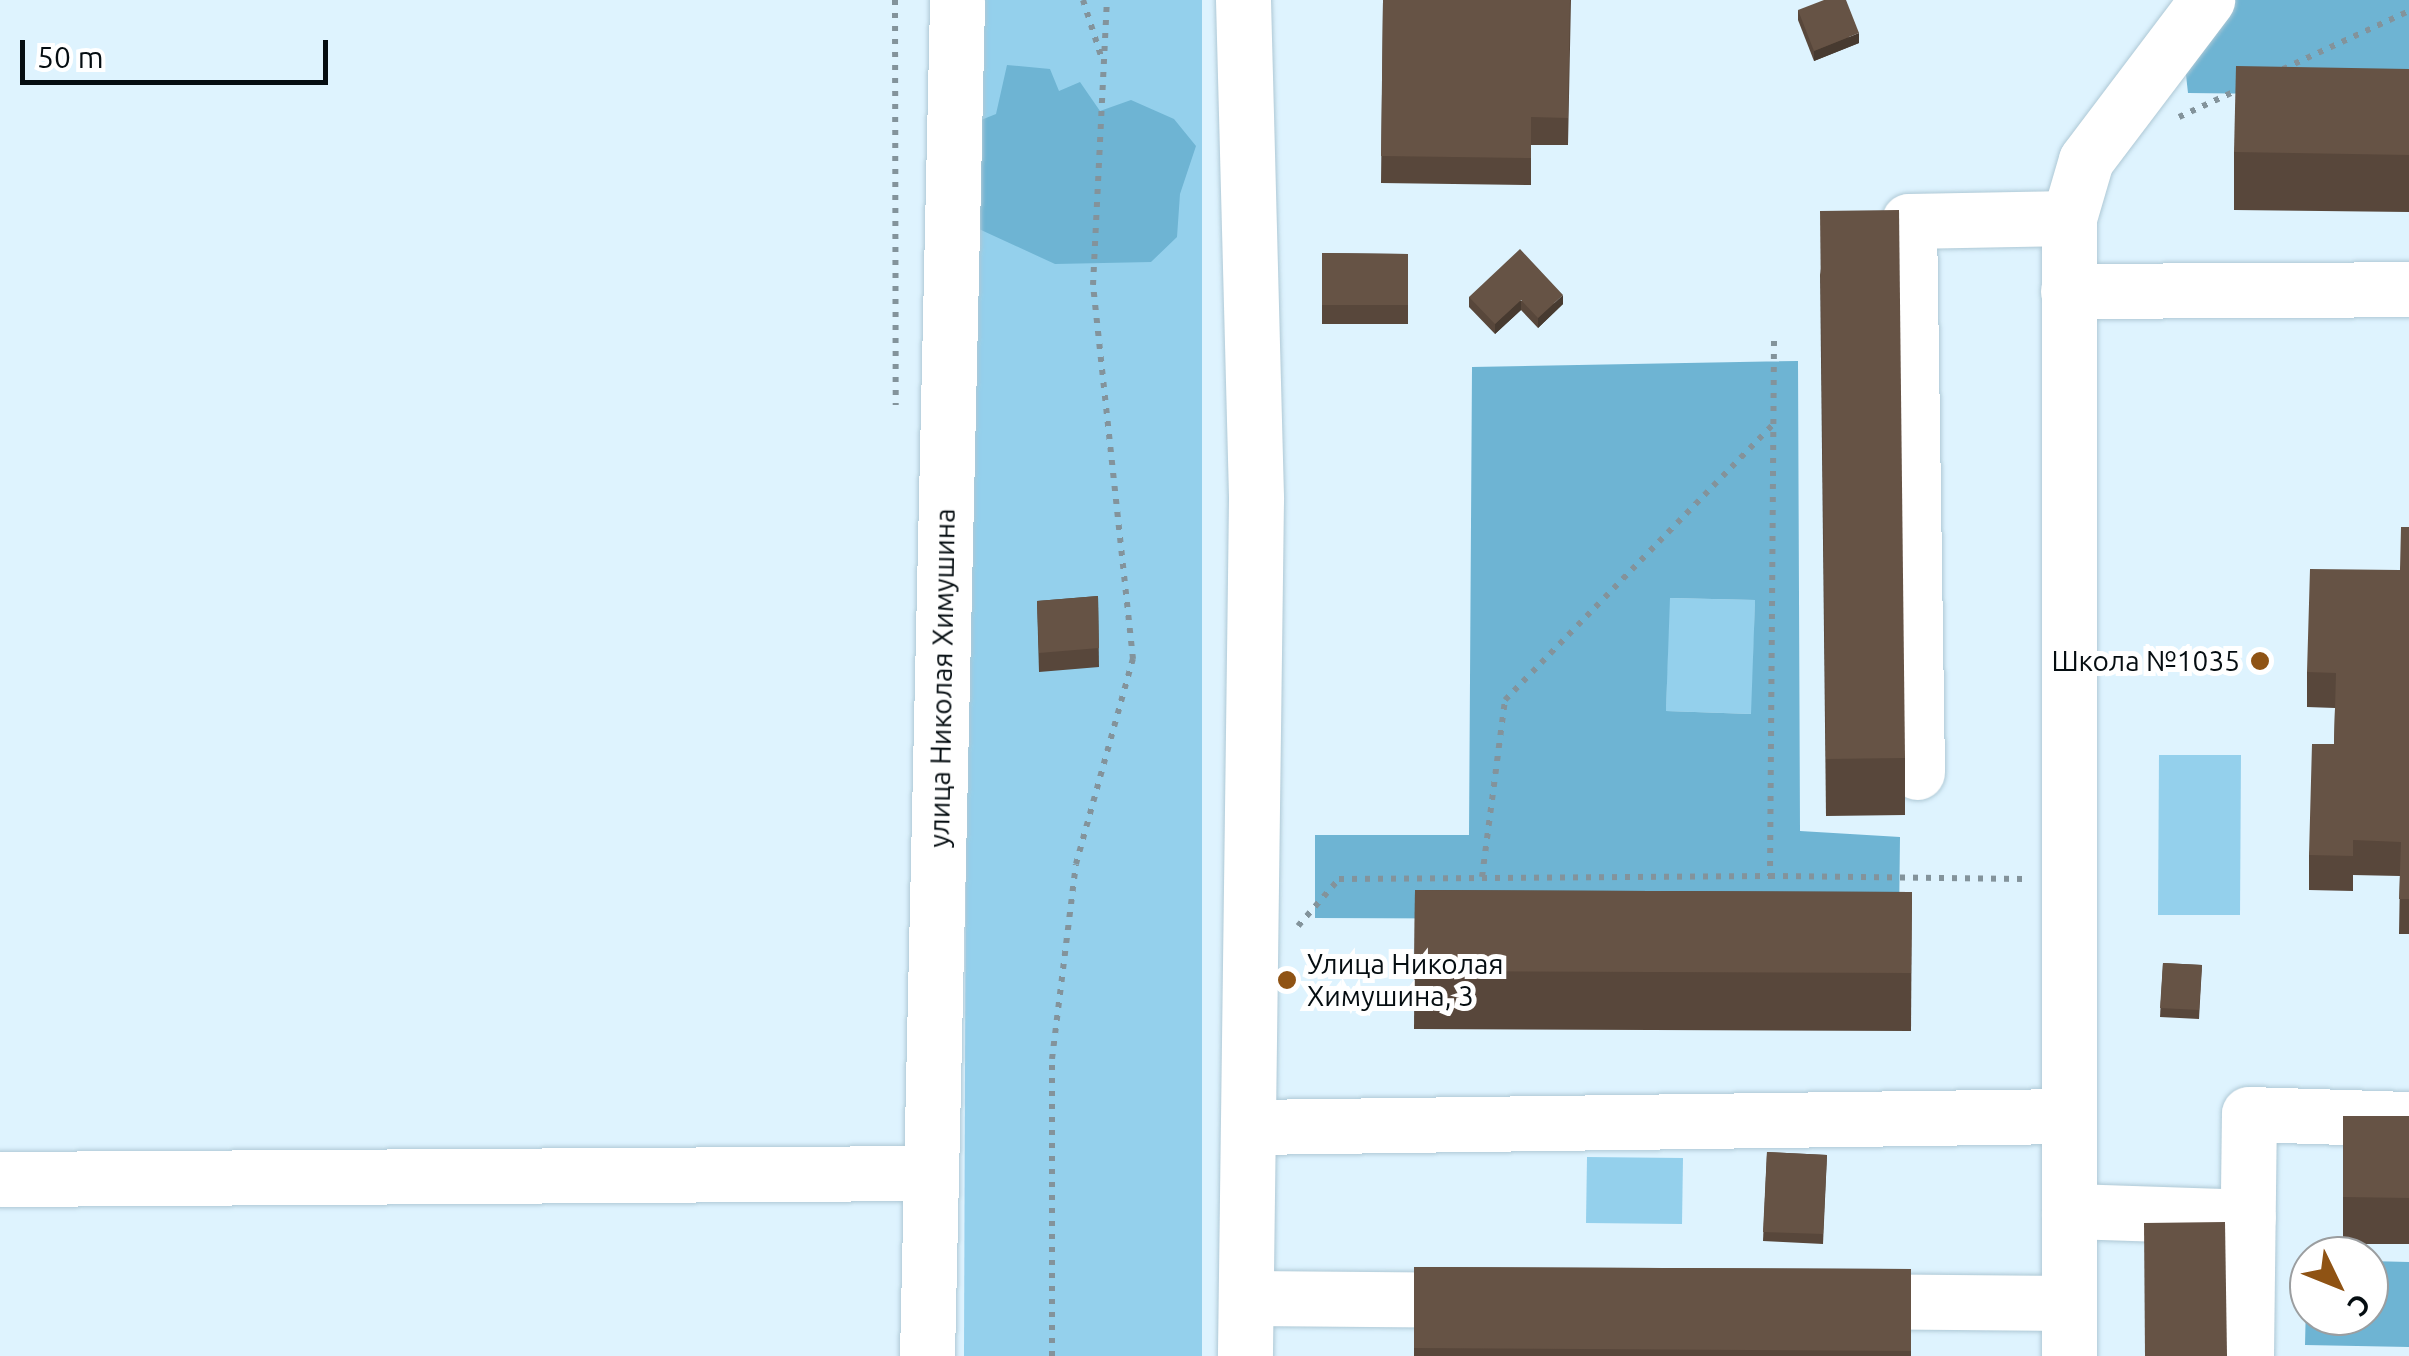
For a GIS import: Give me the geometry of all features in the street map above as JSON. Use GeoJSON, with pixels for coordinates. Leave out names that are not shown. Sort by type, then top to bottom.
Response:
{"type":"FeatureCollection","features":[{"type":"Feature","properties":{"kind":"main road","name":"улица Николая Химушина"},"geometry":{"type":"LineString","coordinates":[[927,1356],[958,0]]}},
{"type":"Feature","properties":{"kind":"main road"},"geometry":{"type":"LineString","coordinates":[[1244,0],[1256,499],[1246,1356]]}},
{"type":"Feature","properties":{"kind":"main road"},"geometry":{"type":"LineString","coordinates":[[2069,1356],[2068,218],[2086,160],[2207,0]]}},
{"type":"Feature","properties":{"kind":"main road"},"geometry":{"type":"LineString","coordinates":[[1916,772],[1909,222],[2068,218]]}},
{"type":"Feature","properties":{"kind":"main road"},"geometry":{"type":"LineString","coordinates":[[2068,291],[2409,290]]}},
{"type":"Feature","properties":{"kind":"main road"},"geometry":{"type":"LineString","coordinates":[[2246,1356],[2248,1114],[2409,1119]]}},
{"type":"Feature","properties":{"kind":"main road"},"geometry":{"type":"LineString","coordinates":[[1250,1127],[2068,1116]]}},
{"type":"Feature","properties":{"kind":"main road"},"geometry":{"type":"LineString","coordinates":[[0,1179],[932,1173]]}},
{"type":"Feature","properties":{"kind":"main road"},"geometry":{"type":"LineString","coordinates":[[2069,1211],[2248,1217]]}},
{"type":"Feature","properties":{"kind":"main road"},"geometry":{"type":"LineString","coordinates":[[1246,1298],[1542,1300]]}},
{"type":"Feature","properties":{"kind":"main road"},"geometry":{"type":"LineString","coordinates":[[1776,1301],[2069,1302]]}},
{"type":"Feature","properties":{"kind":"path"},"geometry":{"type":"LineString","coordinates":[[1083,0],[1103,60]]}},
{"type":"Feature","properties":{"kind":"path"},"geometry":{"type":"LineString","coordinates":[[1052,1356],[1052,1059],[1076,864],[1133,659],[1093,286],[1106,0]]}},
{"type":"Feature","properties":{"kind":"path"},"geometry":{"type":"LineString","coordinates":[[2315,72],[2277,72],[2409,11]]}},
{"type":"Feature","properties":{"kind":"path"},"geometry":{"type":"LineString","coordinates":[[2173,120],[2260,80]]}},
{"type":"Feature","properties":{"kind":"path"},"geometry":{"type":"LineString","coordinates":[[1770,876],[1774,341]]}},
{"type":"Feature","properties":{"kind":"path"},"geometry":{"type":"LineString","coordinates":[[1482,878],[1505,700],[1774,423]]}},
{"type":"Feature","properties":{"kind":"path"},"geometry":{"type":"LineString","coordinates":[[1288,937],[1339,879],[1770,876],[2068,880]]}},
{"type":"Feature","properties":{"kind":"shaded area"},"geometry":{"type":"Polygon","coordinates":[[[981,0],[1202,0],[1202,1356],[964,1356],[968,224],[981,0]]]}},
{"type":"Feature","properties":{"kind":"shaded area"},"geometry":{"type":"Polygon","coordinates":[[[2228,0],[2409,0],[2409,109],[2274,94],[2188,93],[2184,57],[2228,0]]]}},
{"type":"Feature","properties":{"kind":"shaded area"},"geometry":{"type":"Polygon","coordinates":[[[1007,65],[1050,69],[1059,91],[1080,82],[1100,111],[1131,100],[1174,119],[1196,146],[1180,194],[1177,237],[1151,262],[1055,264],[968,224],[976,122],[996,114],[1007,65]]]}},
{"type":"Feature","properties":{"kind":"shaded area"},"geometry":{"type":"Polygon","coordinates":[[[1798,361],[1800,831],[1900,837],[1899,920],[1315,918],[1315,835],[1469,835],[1472,367],[1798,361]],[[1670,598],[1666,711],[1751,714],[1755,600],[1670,598]]]}},
{"type":"Feature","properties":{"kind":"shaded area"},"geometry":{"type":"Polygon","coordinates":[[[1669,598],[1755,600],[1752,714],[1666,711],[1669,598]]]}},
{"type":"Feature","properties":{"kind":"shaded area"},"geometry":{"type":"Polygon","coordinates":[[[2159,755],[2241,755],[2240,915],[2158,915],[2159,755]]]}},
{"type":"Feature","properties":{"kind":"shaded area"},"geometry":{"type":"Polygon","coordinates":[[[1587,1157],[1683,1158],[1682,1224],[1586,1223],[1587,1157]]]}},
{"type":"Feature","properties":{"kind":"shaded area"},"geometry":{"type":"Polygon","coordinates":[[[2389,1262],[2409,1262],[2409,1347],[2305,1345],[2305,1336],[2389,1336],[2389,1262]]]}},
{"type":"Feature","properties":{"kind":"building"},"geometry":{"type":"Polygon","coordinates":[[[1383,0],[1570,0],[1568,118],[1531,117],[1531,158],[1381,156],[1383,0]]]}},
{"type":"Feature","properties":{"kind":"building"},"geometry":{"type":"Polygon","coordinates":[[[1824,0],[1846,0],[1859,33],[1814,51],[1798,10],[1824,0]]]}},
{"type":"Feature","properties":{"kind":"building"},"geometry":{"type":"Polygon","coordinates":[[[2236,66],[2409,69],[2409,155],[2234,152],[2236,66]]]}},
{"type":"Feature","properties":{"kind":"building"},"geometry":{"type":"Polygon","coordinates":[[[1899,210],[1905,758],[1826,759],[1820,211],[1899,210]]]}},
{"type":"Feature","properties":{"kind":"building"},"geometry":{"type":"Polygon","coordinates":[[[1520,249],[1563,295],[1538,318],[1521,300],[1495,324],[1469,297],[1520,249]]]}},
{"type":"Feature","properties":{"kind":"building"},"geometry":{"type":"Polygon","coordinates":[[[1322,253],[1408,254],[1408,305],[1322,305],[1322,253]]]}},
{"type":"Feature","properties":{"kind":"building"},"geometry":{"type":"Polygon","coordinates":[[[2401,527],[2409,527],[2409,899],[2399,899],[2401,842],[2353,840],[2353,856],[2309,855],[2312,744],[2334,744],[2336,673],[2307,672],[2310,569],[2400,570],[2401,527]]]}},
{"type":"Feature","properties":{"kind":"building"},"geometry":{"type":"Polygon","coordinates":[[[1098,596],[1099,648],[1039,653],[1037,601],[1098,596]]]}},
{"type":"Feature","properties":{"kind":"building"},"geometry":{"type":"Polygon","coordinates":[[[1415,890],[1912,892],[1911,973],[1414,971],[1415,890]]]}},
{"type":"Feature","properties":{"kind":"building"},"geometry":{"type":"Polygon","coordinates":[[[2163,963],[2202,965],[2199,1010],[2160,1008],[2163,963]]]}},
{"type":"Feature","properties":{"kind":"building"},"geometry":{"type":"Polygon","coordinates":[[[2343,1116],[2409,1116],[2409,1198],[2343,1197],[2343,1116]]]}},
{"type":"Feature","properties":{"kind":"building"},"geometry":{"type":"Polygon","coordinates":[[[1767,1152],[1827,1155],[1823,1234],[1763,1232],[1767,1152]]]}},
{"type":"Feature","properties":{"kind":"building"},"geometry":{"type":"Polygon","coordinates":[[[2225,1222],[2227,1356],[2145,1356],[2144,1223],[2225,1222]]]}},
{"type":"Feature","properties":{"kind":"building"},"geometry":{"type":"Polygon","coordinates":[[[1414,1267],[1911,1269],[1911,1351],[1414,1348],[1414,1267]]]}},
{"type":"Feature","properties":{"kind":"place","name":"Школа №1035"},"geometry":{"type":"Point","coordinates":[2260,661]}},
{"type":"Feature","properties":{"kind":"place","name":"Улица Николая Химушина, 3"},"geometry":{"type":"Point","coordinates":[1287,980]}}]}
